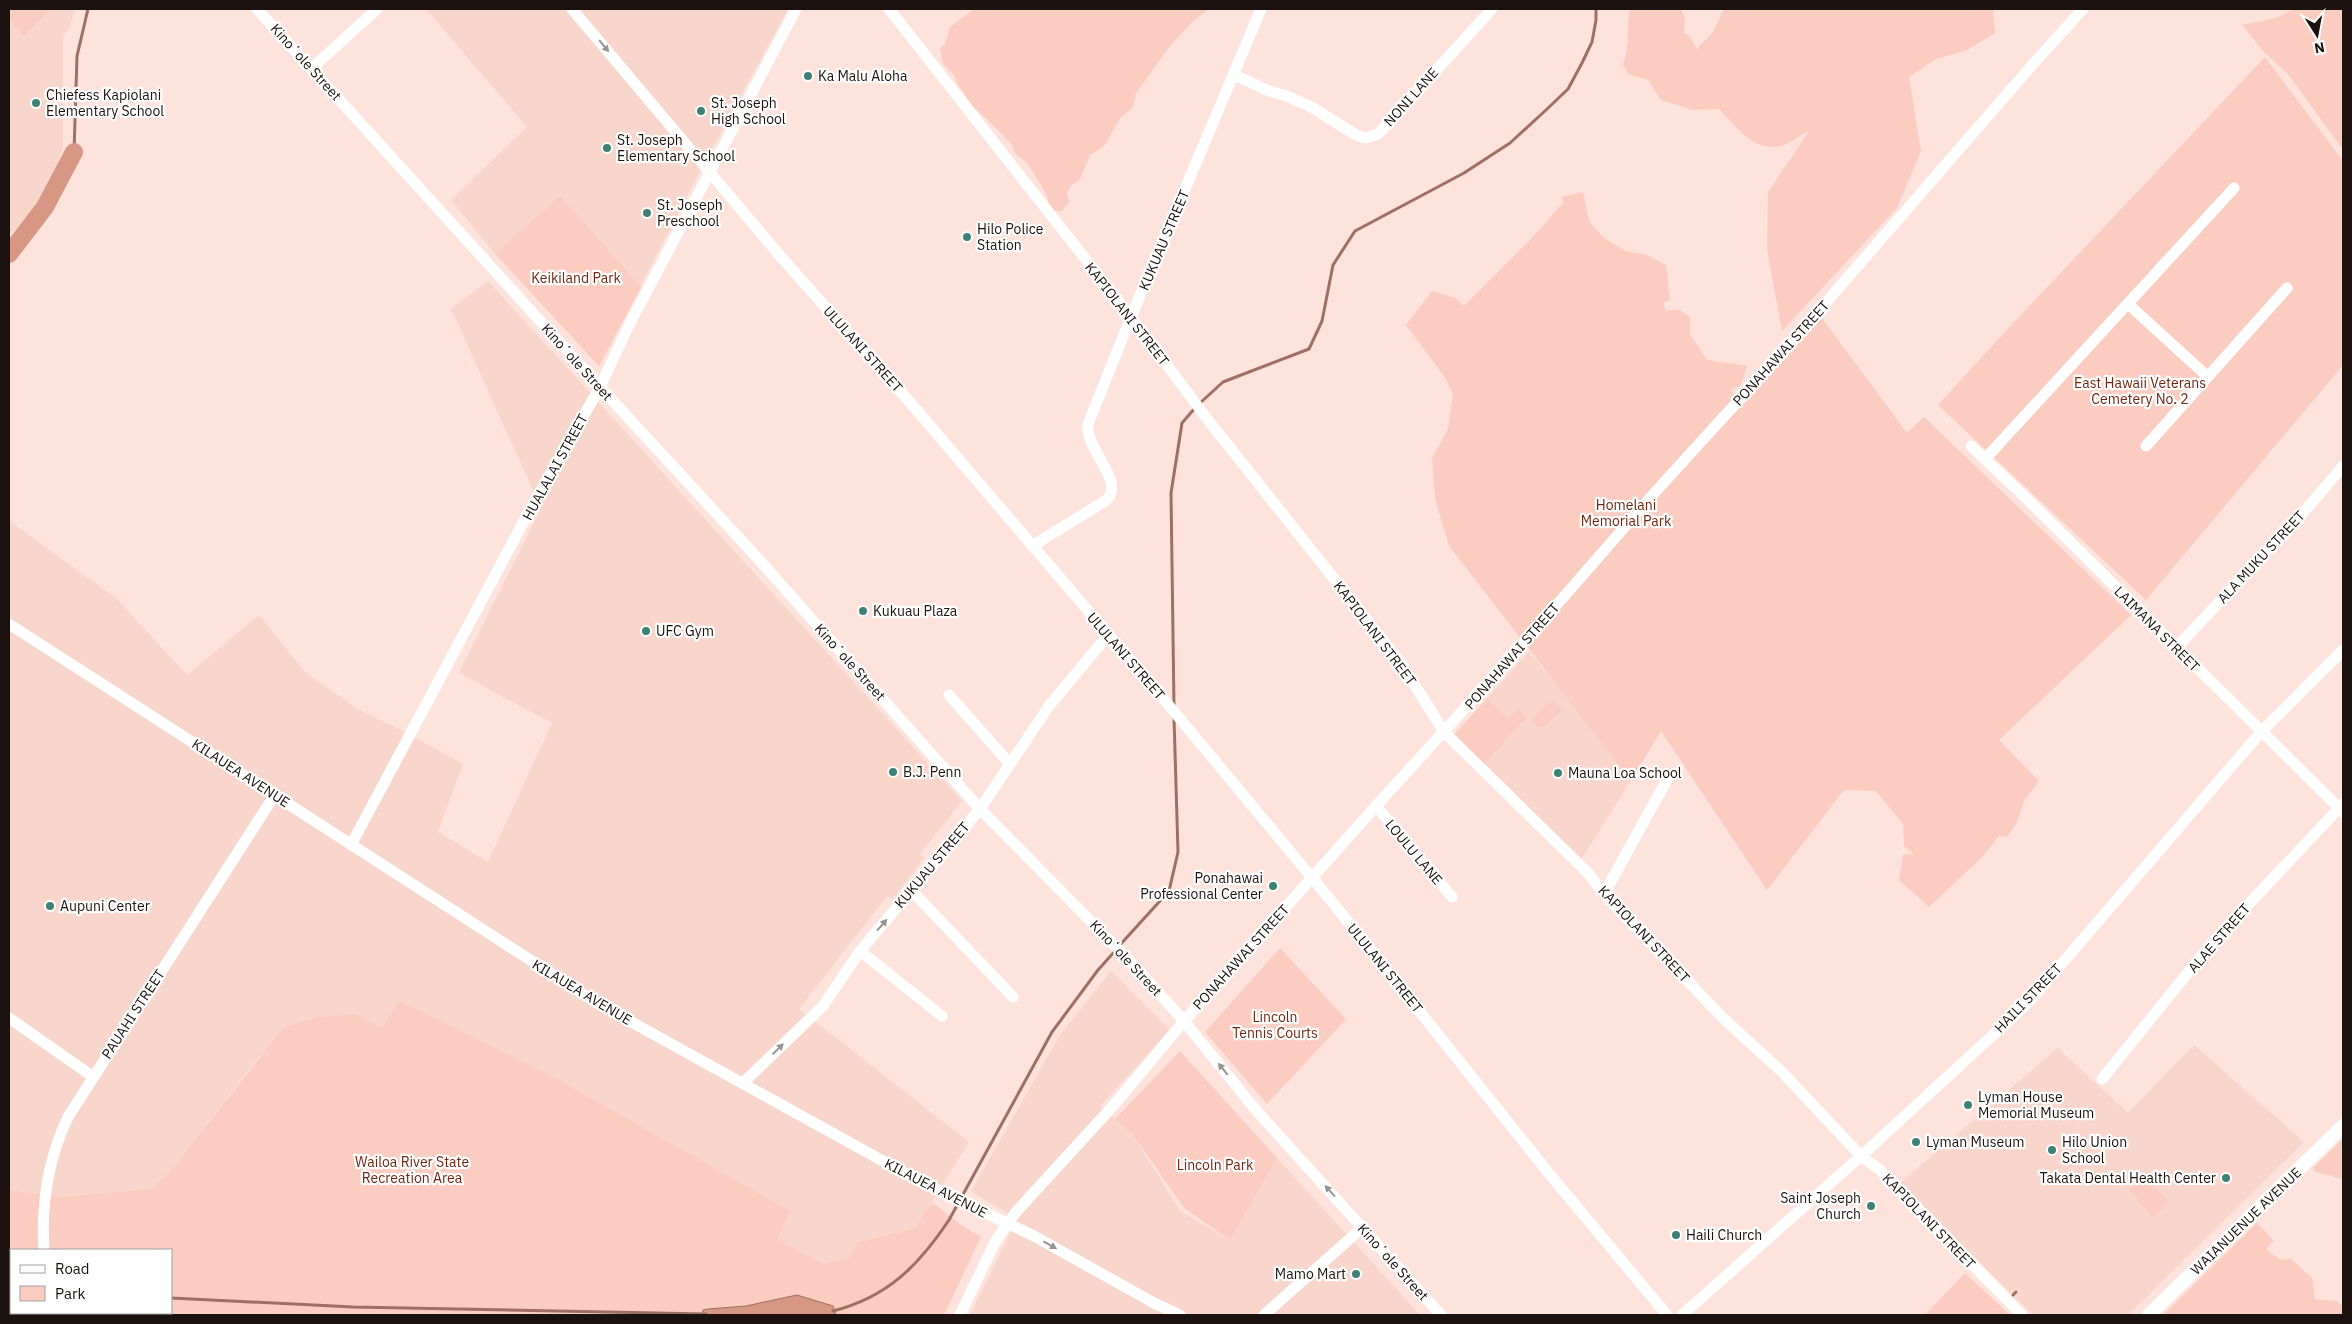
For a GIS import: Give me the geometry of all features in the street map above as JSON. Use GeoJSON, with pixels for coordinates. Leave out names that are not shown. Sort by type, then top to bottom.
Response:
{"type":"FeatureCollection","features":[{"type":"Feature","properties":{"kind":"main road","name":"WAIANUENUE AVENUE"},"geometry":{"type":"LineString","coordinates":[[2149,1315],[2343,1126]]}},
{"type":"Feature","properties":{"kind":"street","name":"Kinoʻole Street"},"geometry":{"type":"LineString","coordinates":[[257,9],[762,563],[980,809],[1128,959],[1184,1021],[1256,1109],[1441,1315]]}},
{"type":"Feature","properties":{"kind":"street"},"geometry":{"type":"LineString","coordinates":[[312,68],[377,9]]}},
{"type":"Feature","properties":{"kind":"street","name":"ULULANI STREET"},"geometry":{"type":"LineString","coordinates":[[572,9],[787,263],[908,400],[1156,690],[1492,1100],[1547,1171],[1667,1315]]}},
{"type":"Feature","properties":{"kind":"street","name":"HUALALAI STREET"},"geometry":{"type":"LineString","coordinates":[[351,844],[532,506],[600,387],[629,325],[796,9]]}},
{"type":"Feature","properties":{"kind":"street","name":"KAPIOLANI STREET"},"geometry":{"type":"LineString","coordinates":[[889,9],[1131,317],[1208,420],[1401,663],[1444,732],[1588,873],[1604,894],[1725,1020],[1782,1072],[1861,1156],[1880,1170],[2022,1315]]}},
{"type":"Feature","properties":{"kind":"street","name":"KUKUAU STREET"},"geometry":{"type":"LineString","coordinates":[[1032,546],[1105,501],[1111,494],[1112,482],[1090,442],[1088,428],[1131,317],[1261,9]]}},
{"type":"Feature","properties":{"kind":"street","name":"NONI LANE"},"geometry":{"type":"LineString","coordinates":[[1234,75],[1269,92],[1287,96],[1313,108],[1356,135],[1365,138],[1373,137],[1378,134],[1492,9]]}},
{"type":"Feature","properties":{"kind":"street","name":"PONAHAWAI STREET"},"geometry":{"type":"LineString","coordinates":[[960,1315],[1006,1224],[1113,1106],[1184,1021],[1444,732],[1657,490],[1790,344],[2026,71],[2083,9]]}},
{"type":"Feature","properties":{"kind":"street"},"geometry":{"type":"LineString","coordinates":[[1985,459],[2234,188]]}},
{"type":"Feature","properties":{"kind":"street"},"geometry":{"type":"LineString","coordinates":[[2146,446],[2287,288]]}},
{"type":"Feature","properties":{"kind":"street"},"geometry":{"type":"LineString","coordinates":[[2128,304],[2207,376]]}},
{"type":"Feature","properties":{"kind":"street","name":"LAIMANA STREET"},"geometry":{"type":"LineString","coordinates":[[1971,446],[2261,732],[2342,808]]}},
{"type":"Feature","properties":{"kind":"street","name":"ALA MUKU STREET"},"geometry":{"type":"LineString","coordinates":[[2177,648],[2309,506],[2343,466]]}},
{"type":"Feature","properties":{"kind":"street","name":"KILAUEA AVENUE"},"geometry":{"type":"LineString","coordinates":[[9,624],[584,995],[921,1182],[1034,1236],[1154,1303],[1180,1315]]}},
{"type":"Feature","properties":{"kind":"street","name":"KUKUAU STREET"},"geometry":{"type":"LineString","coordinates":[[743,1083],[823,1006],[860,951],[980,809],[1049,706],[1108,635]]}},
{"type":"Feature","properties":{"kind":"street","name":"HAILI STREET"},"geometry":{"type":"LineString","coordinates":[[1682,1315],[1861,1156],[2028,1002],[2261,732],[2343,650]]}},
{"type":"Feature","properties":{"kind":"street"},"geometry":{"type":"LineString","coordinates":[[949,695],[1010,764]]}},
{"type":"Feature","properties":{"kind":"street"},"geometry":{"type":"LineString","coordinates":[[1604,894],[1669,776]]}},
{"type":"Feature","properties":{"kind":"street","name":"PAUAHI STREET"},"geometry":{"type":"LineString","coordinates":[[44,1249],[45,1199],[53,1156],[68,1117],[92,1076],[274,796]]}},
{"type":"Feature","properties":{"kind":"street","name":"LOULU LANE"},"geometry":{"type":"LineString","coordinates":[[1376,806],[1452,897]]}},
{"type":"Feature","properties":{"kind":"street","name":"ALAE STREET"},"geometry":{"type":"LineString","coordinates":[[2102,1079],[2212,943],[2342,808]]}},
{"type":"Feature","properties":{"kind":"street"},"geometry":{"type":"LineString","coordinates":[[912,891],[1013,997]]}},
{"type":"Feature","properties":{"kind":"street"},"geometry":{"type":"LineString","coordinates":[[860,951],[942,1016]]}},
{"type":"Feature","properties":{"kind":"street"},"geometry":{"type":"LineString","coordinates":[[9,1018],[92,1076]]}},
{"type":"Feature","properties":{"kind":"street"},"geometry":{"type":"LineString","coordinates":[[1264,1315],[1363,1227]]}},
{"type":"Feature","properties":{"kind":"street"},"geometry":{"type":"LineString","coordinates":[[1154,1303],[1164,1315]]}},
{"type":"Feature","properties":{"kind":"shaded area","name":"Chiefess Kapiolani Elementary School"},"geometry":{"type":"Polygon","coordinates":[[[9,9],[75,9],[69,29],[63,36],[63,146],[56,176],[44,202],[9,235],[9,9]]]}},
{"type":"Feature","properties":{"kind":"shaded area"},"geometry":{"type":"Polygon","coordinates":[[[426,9],[788,9],[701,169],[599,366],[497,253],[495,254],[451,200],[527,127],[426,9]]]}},
{"type":"Feature","properties":{"kind":"shaded area"},"geometry":{"type":"Polygon","coordinates":[[[488,281],[962,801],[920,854],[924,858],[892,899],[887,896],[799,1009],[969,1142],[916,1228],[859,1242],[849,1257],[824,1264],[777,1239],[791,1211],[565,1083],[382,1028],[259,1057],[172,1169],[151,1189],[60,1197],[9,1190],[9,521],[116,598],[187,675],[259,615],[305,672],[359,710],[399,729],[463,764],[438,832],[488,862],[552,723],[459,673],[541,508],[451,309],[488,281]]]}},
{"type":"Feature","properties":{"kind":"shaded area","name":"Mauna Loa School"},"geometry":{"type":"Polygon","coordinates":[[[1529,652],[1560,688],[1631,781],[1580,861],[1452,737],[1529,652]]]}},
{"type":"Feature","properties":{"kind":"shaded area"},"geometry":{"type":"Polygon","coordinates":[[[1111,971],[1170,1030],[1100,1106],[1133,1135],[1180,1211],[1230,1240],[1277,1158],[1420,1315],[970,1315],[1017,1219],[971,1191],[1060,1035],[1111,971]]]}},
{"type":"Feature","properties":{"kind":"shaded area","name":"Hilo Union School"},"geometry":{"type":"Polygon","coordinates":[[[2194,1045],[2304,1142],[2128,1315],[2033,1315],[1900,1183],[2058,1048],[2128,1113],[2194,1045]]]}},
{"type":"Feature","properties":{"kind":"shaded area"},"geometry":{"type":"Polygon","coordinates":[[[797,1295],[833,1306],[836,1315],[702,1315],[703,1310],[746,1306],[797,1295]]]}},
{"type":"Feature","properties":{"kind":"green space"},"geometry":{"type":"Polygon","coordinates":[[[15,9],[51,9],[24,36],[9,19],[9,15],[15,9]]]}},
{"type":"Feature","properties":{"kind":"green space"},"geometry":{"type":"Polygon","coordinates":[[[974,9],[1209,9],[1192,22],[1170,46],[1136,93],[1133,107],[1121,117],[1104,146],[1090,155],[1080,179],[1071,186],[1067,193],[1069,202],[1062,211],[1055,211],[1050,206],[1046,194],[1028,164],[1014,152],[1013,146],[973,106],[958,85],[954,75],[943,64],[940,48],[945,44],[950,27],[974,9]]]}},
{"type":"Feature","properties":{"kind":"green space"},"geometry":{"type":"Polygon","coordinates":[[[1630,9],[1681,9],[1685,18],[1684,32],[1690,37],[1697,49],[1713,32],[1724,9],[1996,9],[1993,12],[1995,33],[1967,50],[1936,59],[1909,77],[1921,151],[1897,208],[1782,331],[1767,250],[1768,192],[1809,131],[1781,146],[1761,145],[1738,130],[1719,109],[1693,110],[1661,100],[1648,80],[1629,74],[1623,65],[1630,9]]]}},
{"type":"Feature","properties":{"kind":"green space"},"geometry":{"type":"Polygon","coordinates":[[[2294,9],[2343,9],[2343,146],[2341,147],[2288,74],[2265,53],[2242,25],[2276,18],[2294,9]]]}},
{"type":"Feature","properties":{"kind":"green space","name":"East Hawaii Veterans Cemetery No. 2"},"geometry":{"type":"Polygon","coordinates":[[[2265,57],[2343,161],[2343,365],[2146,600],[1938,405],[2265,57]]]}},
{"type":"Feature","properties":{"kind":"green space","name":"Homelani Memorial Park"},"geometry":{"type":"Polygon","coordinates":[[[1583,192],[1589,221],[1604,238],[1625,251],[1647,255],[1666,265],[1670,300],[1663,303],[1666,311],[1678,309],[1690,317],[1690,334],[1707,360],[1747,366],[1741,385],[1731,390],[1744,404],[1819,314],[1907,433],[1924,417],[2131,615],[1999,740],[2039,781],[2025,799],[2017,822],[2007,837],[1999,836],[1983,856],[1929,907],[1899,880],[1903,855],[1914,854],[1904,846],[1903,824],[1876,791],[1844,790],[1767,890],[1661,731],[1631,781],[1449,546],[1435,499],[1432,458],[1448,429],[1453,394],[1444,376],[1406,325],[1432,291],[1455,298],[1464,306],[1531,239],[1563,203],[1562,197],[1583,192]]]}},
{"type":"Feature","properties":{"kind":"green space","name":"Keikiland Park"},"geometry":{"type":"Polygon","coordinates":[[[560,196],[641,287],[599,366],[495,254],[560,196]]]}},
{"type":"Feature","properties":{"kind":"green space"},"geometry":{"type":"Polygon","coordinates":[[[1487,699],[1508,718],[1518,708],[1527,717],[1483,765],[1452,737],[1487,699]]]}},
{"type":"Feature","properties":{"kind":"green space"},"geometry":{"type":"Polygon","coordinates":[[[1553,700],[1563,710],[1540,729],[1530,720],[1546,704],[1550,704],[1553,700]]]}},
{"type":"Feature","properties":{"kind":"green space","name":"Lincoln Tennis Courts"},"geometry":{"type":"Polygon","coordinates":[[[1280,948],[1346,1019],[1267,1104],[1205,1032],[1280,948]]]}},
{"type":"Feature","properties":{"kind":"green space","name":"Wailoa River State Recreation Area"},"geometry":{"type":"Polygon","coordinates":[[[399,1001],[565,1083],[791,1211],[777,1239],[824,1264],[849,1257],[859,1242],[916,1228],[927,1209],[933,1203],[961,1225],[981,1237],[944,1315],[9,1315],[9,1190],[60,1197],[151,1189],[172,1169],[284,1027],[318,1017],[355,1014],[382,1028],[399,1001]]]}},
{"type":"Feature","properties":{"kind":"green space","name":"Lincoln Park"},"geometry":{"type":"Polygon","coordinates":[[[1180,1051],[1277,1158],[1230,1240],[1184,1208],[1133,1135],[1115,1119],[1180,1051]]]}},
{"type":"Feature","properties":{"kind":"green space"},"geometry":{"type":"Polygon","coordinates":[[[2343,1139],[2343,1179],[2316,1172],[2313,1168],[2343,1139]]]}},
{"type":"Feature","properties":{"kind":"green space"},"geometry":{"type":"Polygon","coordinates":[[[2144,1176],[2169,1203],[2153,1217],[2129,1190],[2144,1176]]]}},
{"type":"Feature","properties":{"kind":"green space"},"geometry":{"type":"Polygon","coordinates":[[[2257,1223],[2274,1241],[2266,1249],[2280,1260],[2291,1259],[2312,1278],[2315,1299],[2337,1301],[2343,1306],[2343,1315],[2163,1315],[2257,1223]]]}},
{"type":"Feature","properties":{"kind":"green space"},"geometry":{"type":"Polygon","coordinates":[[[1965,1273],[2010,1315],[1925,1315],[1965,1273]]]}},
{"type":"Feature","properties":{"kind":"waterway"},"geometry":{"type":"LineString","coordinates":[[74,152],[77,56],[88,9]]}},
{"type":"Feature","properties":{"kind":"waterway"},"geometry":{"type":"LineString","coordinates":[[1199,404],[1223,382],[1309,349],[1322,321],[1333,265],[1355,231],[1464,173],[1510,143],[1546,110],[1568,89],[1582,63],[1592,42],[1596,9]]}},
{"type":"Feature","properties":{"kind":"waterway"},"geometry":{"type":"LineString","coordinates":[[9,254],[45,207],[74,152]]}},
{"type":"Feature","properties":{"kind":"waterway"},"geometry":{"type":"LineString","coordinates":[[1174,706],[1171,493],[1182,423],[1195,408]]}},
{"type":"Feature","properties":{"kind":"waterway"},"geometry":{"type":"LineString","coordinates":[[1119,946],[1169,891],[1178,852],[1174,718]]}},
{"type":"Feature","properties":{"kind":"waterway"},"geometry":{"type":"LineString","coordinates":[[833,1311],[853,1305],[886,1288],[914,1265],[938,1236],[949,1220],[1052,1032],[1098,970],[1115,951]]}},
{"type":"Feature","properties":{"kind":"waterway"},"geometry":{"type":"LineString","coordinates":[[2013,1295],[2016,1292]]}},
{"type":"Feature","properties":{"kind":"waterway"},"geometry":{"type":"LineString","coordinates":[[172,1298],[353,1307],[706,1314]]}},
{"type":"Feature","properties":{"kind":"place","name":"Ka Malu Aloha"},"geometry":{"type":"Point","coordinates":[808,76]}},
{"type":"Feature","properties":{"kind":"place","name":"Chiefess Kapiolani Elementary School"},"geometry":{"type":"Point","coordinates":[36,103]}},
{"type":"Feature","properties":{"kind":"place","name":"St. Joseph High School"},"geometry":{"type":"Point","coordinates":[701,111]}},
{"type":"Feature","properties":{"kind":"place","name":"St. Joseph Elementary School"},"geometry":{"type":"Point","coordinates":[607,148]}},
{"type":"Feature","properties":{"kind":"place","name":"St. Joseph Preschool"},"geometry":{"type":"Point","coordinates":[647,213]}},
{"type":"Feature","properties":{"kind":"place","name":"Hilo Police Station"},"geometry":{"type":"Point","coordinates":[967,237]}},
{"type":"Feature","properties":{"kind":"place","name":"Kukuau Plaza"},"geometry":{"type":"Point","coordinates":[863,611]}},
{"type":"Feature","properties":{"kind":"place","name":"UFC Gym"},"geometry":{"type":"Point","coordinates":[646,631]}},
{"type":"Feature","properties":{"kind":"place","name":"B.J. Penn"},"geometry":{"type":"Point","coordinates":[893,772]}},
{"type":"Feature","properties":{"kind":"place","name":"Mauna Loa School"},"geometry":{"type":"Point","coordinates":[1558,773]}},
{"type":"Feature","properties":{"kind":"place","name":"Ponahawai Professional Center"},"geometry":{"type":"Point","coordinates":[1273,886]}},
{"type":"Feature","properties":{"kind":"place","name":"Aupuni Center"},"geometry":{"type":"Point","coordinates":[50,906]}},
{"type":"Feature","properties":{"kind":"place","name":"Lyman House Memorial Museum"},"geometry":{"type":"Point","coordinates":[1968,1105]}},
{"type":"Feature","properties":{"kind":"place","name":"Lyman Museum"},"geometry":{"type":"Point","coordinates":[1916,1142]}},
{"type":"Feature","properties":{"kind":"place","name":"Hilo Union School"},"geometry":{"type":"Point","coordinates":[2052,1150]}},
{"type":"Feature","properties":{"kind":"place","name":"Takata Dental Health Center"},"geometry":{"type":"Point","coordinates":[2226,1178]}},
{"type":"Feature","properties":{"kind":"place","name":"Saint Joseph Church"},"geometry":{"type":"Point","coordinates":[1871,1206]}},
{"type":"Feature","properties":{"kind":"place","name":"Haili Church"},"geometry":{"type":"Point","coordinates":[1676,1235]}},
{"type":"Feature","properties":{"kind":"place","name":"Mamo Mart"},"geometry":{"type":"Point","coordinates":[1356,1274]}}]}
